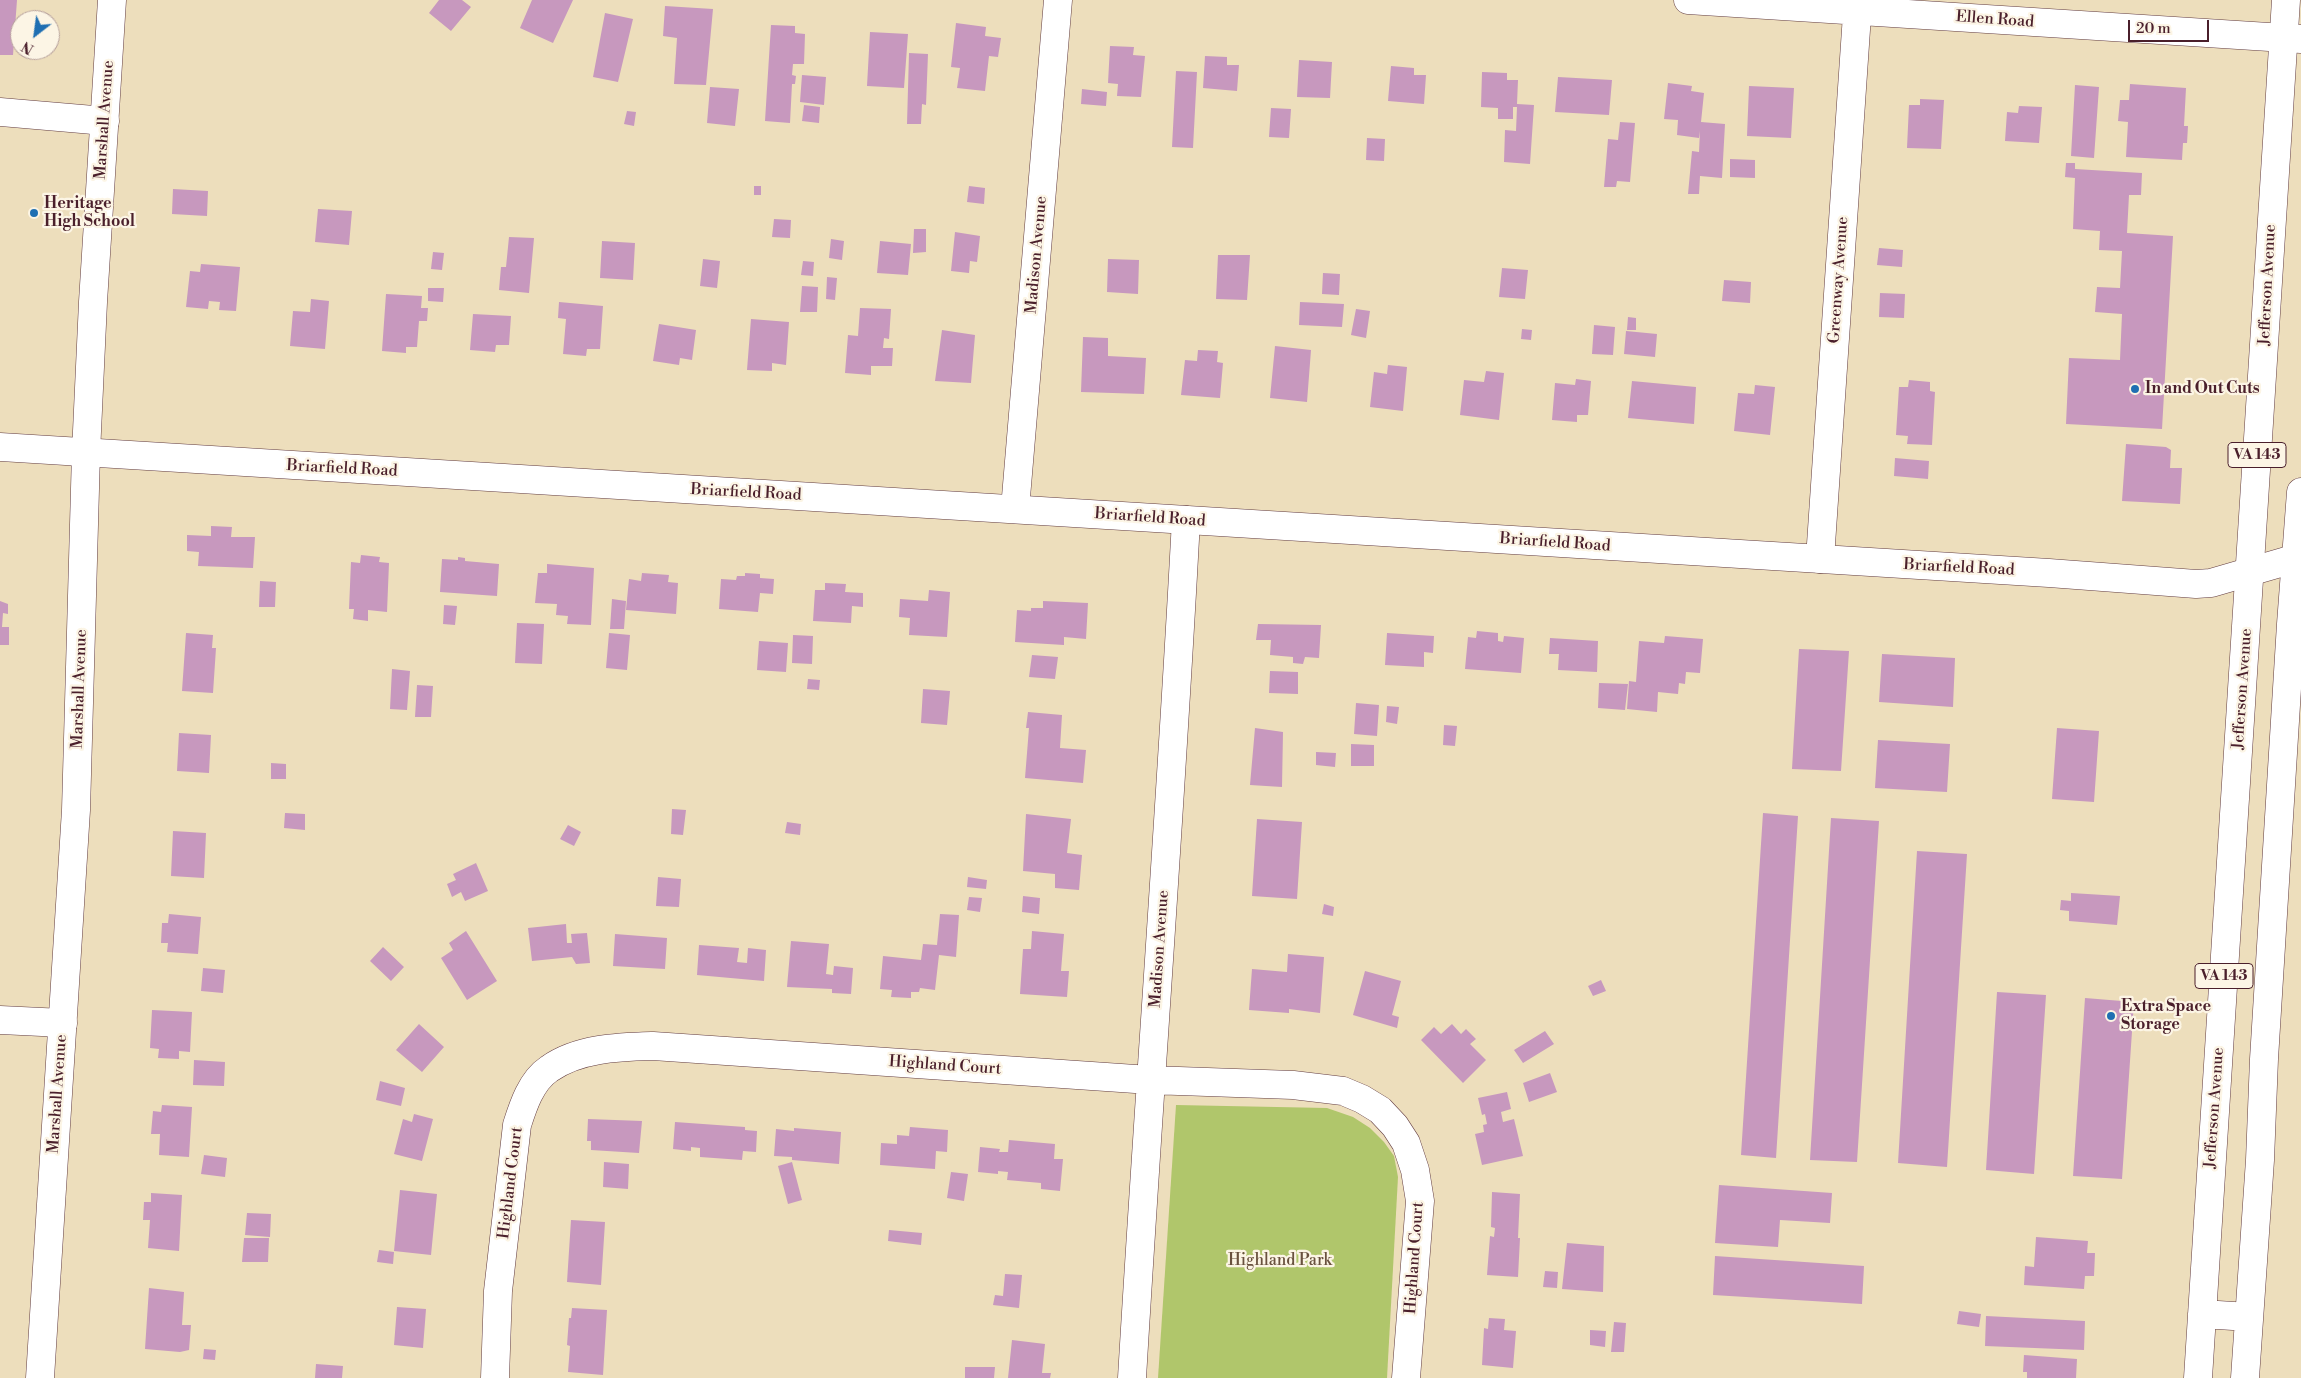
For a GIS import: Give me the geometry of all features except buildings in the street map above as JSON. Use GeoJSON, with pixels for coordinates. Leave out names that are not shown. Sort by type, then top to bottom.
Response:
{"type":"FeatureCollection","features":[{"type":"Feature","properties":{"kind":"street","name":"Marshall Avenue"},"geometry":{"type":"LineString","coordinates":[[40,1378],[76,810],[86,453],[112,0]]}},
{"type":"Feature","properties":{"kind":"street","name":"Madison Avenue"},"geometry":{"type":"LineString","coordinates":[[1015,509],[1058,0]]}},
{"type":"Feature","properties":{"kind":"street","name":"Ellen Road"},"geometry":{"type":"LineString","coordinates":[[1688,0],[1858,6],[2292,39]]}},
{"type":"Feature","properties":{"kind":"street","name":"Jefferson Avenue"},"geometry":{"type":"LineString","coordinates":[[2198,1378],[2250,573],[2292,39],[2286,0]]}},
{"type":"Feature","properties":{"kind":"street","name":"Greenway Avenue"},"geometry":{"type":"LineString","coordinates":[[1820,559],[1858,6]]}},
{"type":"Feature","properties":{"kind":"street"},"geometry":{"type":"LineString","coordinates":[[0,112],[104,121]]}},
{"type":"Feature","properties":{"kind":"street","name":"Briarfield Road"},"geometry":{"type":"LineString","coordinates":[[0,446],[86,453],[1015,509],[2196,584],[2211,583],[2250,573],[2297,558]]}},
{"type":"Feature","properties":{"kind":"street","name":"VA 143"},"geometry":{"type":"LineString","coordinates":[[2245,1378],[2260,1160],[2264,1059],[2291,624],[2301,492]]}},
{"type":"Feature","properties":{"kind":"street","name":"Madison Avenue"},"geometry":{"type":"LineString","coordinates":[[1132,1378],[1150,1080],[1173,759],[1186,520]]}},
{"type":"Feature","properties":{"kind":"street"},"geometry":{"type":"LineString","coordinates":[[0,1020],[63,1022]]}},
{"type":"Feature","properties":{"kind":"street","name":"Highland Court"},"geometry":{"type":"LineString","coordinates":[[495,1378],[498,1291],[517,1125],[524,1102],[548,1069],[581,1054],[616,1047],[653,1046],[1150,1080],[1293,1085],[1343,1091],[1362,1099],[1380,1110],[1406,1143],[1415,1170],[1420,1201],[1406,1378]]}},
{"type":"Feature","properties":{"kind":"street"},"geometry":{"type":"LineString","coordinates":[[2202,1314],[2249,1316]]}},
{"type":"Feature","properties":{"kind":"green space","name":"Highland Park"},"geometry":{"type":"Polygon","coordinates":[[[1176,1105],[1327,1108],[1353,1117],[1370,1128],[1384,1142],[1394,1156],[1398,1177],[1387,1378],[1158,1378],[1176,1105]]]}},
{"type":"Feature","properties":{"kind":"place","name":"Heritage High School"},"geometry":{"type":"Point","coordinates":[34,213]}},
{"type":"Feature","properties":{"kind":"place","name":"In and Out Cuts"},"geometry":{"type":"Point","coordinates":[2135,389]}},
{"type":"Feature","properties":{"kind":"place","name":"Extra Space Storage"},"geometry":{"type":"Point","coordinates":[2111,1016]}}]}
